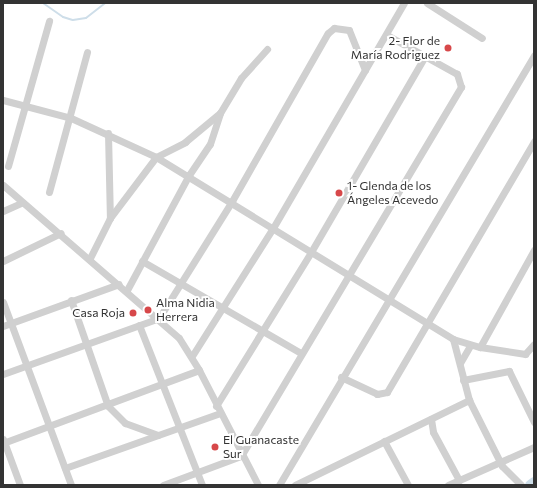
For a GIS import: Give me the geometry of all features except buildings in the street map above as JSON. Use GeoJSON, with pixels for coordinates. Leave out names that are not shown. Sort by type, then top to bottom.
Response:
{"type":"FeatureCollection","features":[{"type":"Feature","properties":{"kind":"street"},"geometry":{"type":"LineString","coordinates":[[192,356],[222,306],[273,228],[371,59],[387,35],[404,3]]}},
{"type":"Feature","properties":{"kind":"street"},"geometry":{"type":"LineString","coordinates":[[427,3],[482,38]]}},
{"type":"Feature","properties":{"kind":"street"},"geometry":{"type":"LineString","coordinates":[[8,166],[49,21]]}},
{"type":"Feature","properties":{"kind":"street"},"geometry":{"type":"LineString","coordinates":[[3,374],[159,318],[232,201],[328,33],[334,28],[349,30],[365,70]]}},
{"type":"Feature","properties":{"kind":"street"},"geometry":{"type":"LineString","coordinates":[[167,484],[241,456],[301,353],[350,274],[461,87],[457,74],[424,58],[387,35]]}},
{"type":"Feature","properties":{"kind":"street"},"geometry":{"type":"LineString","coordinates":[[127,290],[189,175],[210,144],[220,113],[241,78],[267,49]]}},
{"type":"Feature","properties":{"kind":"street"},"geometry":{"type":"LineString","coordinates":[[49,192],[87,52]]}},
{"type":"Feature","properties":{"kind":"street"},"geometry":{"type":"LineString","coordinates":[[279,485],[388,297],[534,55]]}},
{"type":"Feature","properties":{"kind":"street"},"geometry":{"type":"LineString","coordinates":[[359,56],[371,59]]}},
{"type":"Feature","properties":{"kind":"street"},"geometry":{"type":"LineString","coordinates":[[216,406],[311,252],[424,58]]}},
{"type":"Feature","properties":{"kind":"street"},"geometry":{"type":"LineString","coordinates":[[3,100],[70,118],[108,133],[156,157],[232,201],[311,252],[388,297],[453,339],[470,346],[525,354],[534,344]]}},
{"type":"Feature","properties":{"kind":"street"},"geometry":{"type":"LineString","coordinates":[[90,258],[110,218],[156,157],[185,142],[220,113]]}},
{"type":"Feature","properties":{"kind":"street"},"geometry":{"type":"LineString","coordinates":[[108,133],[110,218]]}},
{"type":"Feature","properties":{"kind":"street"},"geometry":{"type":"LineString","coordinates":[[341,377],[377,394],[387,392],[430,323],[534,140]]}},
{"type":"Feature","properties":{"kind":"street"},"geometry":{"type":"LineString","coordinates":[[3,185],[21,203],[90,258],[159,318],[192,356],[241,456],[258,485]]}},
{"type":"Feature","properties":{"kind":"street"},"geometry":{"type":"LineString","coordinates":[[3,212],[21,203]]}},
{"type":"Feature","properties":{"kind":"street"},"geometry":{"type":"LineString","coordinates":[[3,261],[61,234]]}},
{"type":"Feature","properties":{"kind":"street"},"geometry":{"type":"LineString","coordinates":[[480,347],[534,250]]}},
{"type":"Feature","properties":{"kind":"street"},"geometry":{"type":"LineString","coordinates":[[142,261],[222,306],[262,332],[301,353]]}},
{"type":"Feature","properties":{"kind":"street"},"geometry":{"type":"LineString","coordinates":[[3,326],[71,300],[120,284]]}},
{"type":"Feature","properties":{"kind":"street"},"geometry":{"type":"LineString","coordinates":[[71,300],[108,406],[125,423],[158,435]]}},
{"type":"Feature","properties":{"kind":"street"},"geometry":{"type":"LineString","coordinates":[[3,302],[71,485]]}},
{"type":"Feature","properties":{"kind":"street"},"geometry":{"type":"LineString","coordinates":[[139,325],[196,474],[202,485]]}},
{"type":"Feature","properties":{"kind":"street"},"geometry":{"type":"LineString","coordinates":[[453,339],[469,400],[500,462],[520,484]]}},
{"type":"Feature","properties":{"kind":"street"},"geometry":{"type":"LineString","coordinates":[[460,363],[470,346]]}},
{"type":"Feature","properties":{"kind":"street"},"geometry":{"type":"LineString","coordinates":[[20,485],[4,441],[108,406],[199,370]]}},
{"type":"Feature","properties":{"kind":"street"},"geometry":{"type":"LineString","coordinates":[[463,380],[509,371],[534,422]]}},
{"type":"Feature","properties":{"kind":"street"},"geometry":{"type":"LineString","coordinates":[[296,485],[469,400]]}},
{"type":"Feature","properties":{"kind":"street"},"geometry":{"type":"LineString","coordinates":[[65,468],[220,413]]}},
{"type":"Feature","properties":{"kind":"street"},"geometry":{"type":"LineString","coordinates":[[431,419],[433,432],[459,480]]}},
{"type":"Feature","properties":{"kind":"street"},"geometry":{"type":"LineString","coordinates":[[419,424],[433,432]]}},
{"type":"Feature","properties":{"kind":"street"},"geometry":{"type":"LineString","coordinates":[[384,441],[405,484]]}},
{"type":"Feature","properties":{"kind":"street"},"geometry":{"type":"LineString","coordinates":[[448,485],[534,447]]}},
{"type":"Feature","properties":{"kind":"waterway"},"geometry":{"type":"LineString","coordinates":[[43,3],[63,17],[73,20],[86,18],[105,3]]}},
{"type":"Feature","properties":{"kind":"waterway"},"geometry":{"type":"LineString","coordinates":[[530,485],[534,482]]}},
{"type":"Feature","properties":{"kind":"place","name":"2- Flor de María Rodriguez"},"geometry":{"type":"Point","coordinates":[448,48]}},
{"type":"Feature","properties":{"kind":"place","name":"1- Glenda de los Ángeles Acevedo"},"geometry":{"type":"Point","coordinates":[339,193]}},
{"type":"Feature","properties":{"kind":"place","name":"Alma Nidia Herrera"},"geometry":{"type":"Point","coordinates":[148,310]}},
{"type":"Feature","properties":{"kind":"place","name":"Casa Roja"},"geometry":{"type":"Point","coordinates":[133,313]}},
{"type":"Feature","properties":{"kind":"place","name":"El Guanacaste Sur"},"geometry":{"type":"Point","coordinates":[215,447]}}]}
